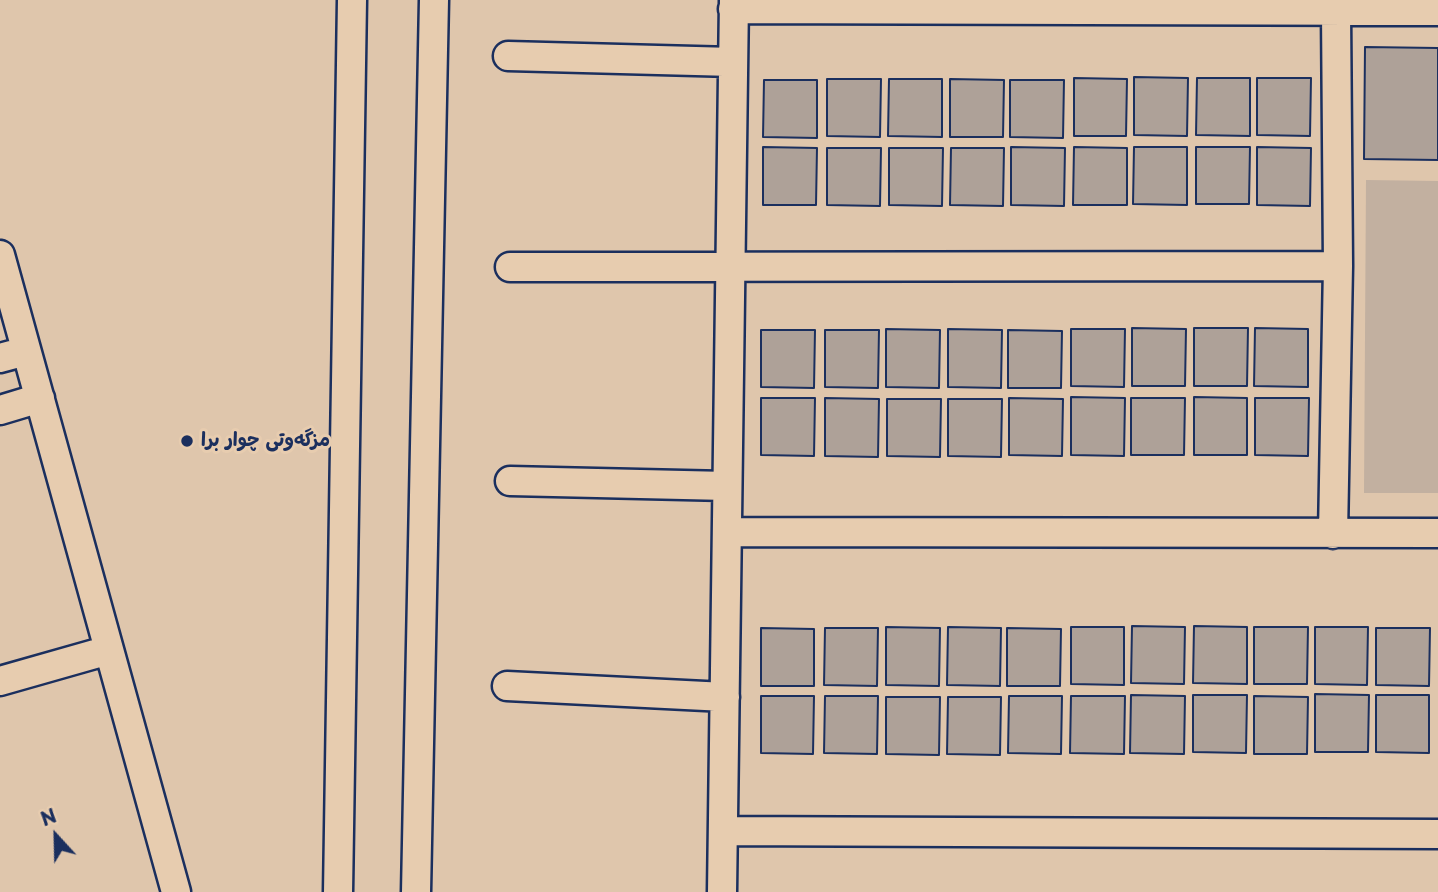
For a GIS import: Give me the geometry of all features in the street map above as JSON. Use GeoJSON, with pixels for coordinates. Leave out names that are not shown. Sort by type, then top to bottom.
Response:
{"type":"FeatureCollection","features":[{"type":"Feature","properties":{"kind":"street"},"geometry":{"type":"LineString","coordinates":[[338,892],[352,0]]}},
{"type":"Feature","properties":{"kind":"street"},"geometry":{"type":"LineString","coordinates":[[416,892],[434,0]]}},
{"type":"Feature","properties":{"kind":"street"},"geometry":{"type":"LineString","coordinates":[[722,892],[734,5],[1438,12]]}},
{"type":"Feature","properties":{"kind":"street"},"geometry":{"type":"LineString","coordinates":[[1334,534],[1338,266],[1336,12]]}},
{"type":"Feature","properties":{"kind":"street"},"geometry":{"type":"LineString","coordinates":[[508,56],[733,62]]}},
{"type":"Feature","properties":{"kind":"street"},"geometry":{"type":"LineString","coordinates":[[0,255],[13,354],[40,398],[176,892]]}},
{"type":"Feature","properties":{"kind":"street"},"geometry":{"type":"LineString","coordinates":[[510,267],[1338,266]]}},
{"type":"Feature","properties":{"kind":"street"},"geometry":{"type":"LineString","coordinates":[[0,410],[40,398]]}},
{"type":"Feature","properties":{"kind":"street"},"geometry":{"type":"LineString","coordinates":[[510,481],[727,486]]}},
{"type":"Feature","properties":{"kind":"street"},"geometry":{"type":"LineString","coordinates":[[727,532],[1438,533]]}},
{"type":"Feature","properties":{"kind":"street"},"geometry":{"type":"LineString","coordinates":[[0,681],[109,650]]}},
{"type":"Feature","properties":{"kind":"street"},"geometry":{"type":"LineString","coordinates":[[507,686],[725,697]]}},
{"type":"Feature","properties":{"kind":"street"},"geometry":{"type":"LineString","coordinates":[[723,831],[1438,834]]}},
{"type":"Feature","properties":{"kind":"shaded area"},"geometry":{"type":"Polygon","coordinates":[[[1366,180],[1438,181],[1438,493],[1364,493],[1366,180]]]}},
{"type":"Feature","properties":{"kind":"building"},"geometry":{"type":"Polygon","coordinates":[[[1365,47],[1438,48],[1438,160],[1364,159],[1365,47]]]}},
{"type":"Feature","properties":{"kind":"building"},"geometry":{"type":"Polygon","coordinates":[[[1134,77],[1188,78],[1187,136],[1134,135],[1134,77]]]}},
{"type":"Feature","properties":{"kind":"building"},"geometry":{"type":"Polygon","coordinates":[[[1074,78],[1127,79],[1126,136],[1074,136],[1074,78]]]}},
{"type":"Feature","properties":{"kind":"building"},"geometry":{"type":"Polygon","coordinates":[[[1197,78],[1250,78],[1250,136],[1196,135],[1197,78]]]}},
{"type":"Feature","properties":{"kind":"building"},"geometry":{"type":"Polygon","coordinates":[[[1257,78],[1311,78],[1310,136],[1257,135],[1257,78]]]}},
{"type":"Feature","properties":{"kind":"building"},"geometry":{"type":"Polygon","coordinates":[[[827,79],[881,79],[880,137],[827,136],[827,79]]]}},
{"type":"Feature","properties":{"kind":"building"},"geometry":{"type":"Polygon","coordinates":[[[889,79],[942,79],[942,137],[888,136],[889,79]]]}},
{"type":"Feature","properties":{"kind":"building"},"geometry":{"type":"Polygon","coordinates":[[[950,79],[1004,80],[1003,137],[950,137],[950,79]]]}},
{"type":"Feature","properties":{"kind":"building"},"geometry":{"type":"Polygon","coordinates":[[[764,80],[817,80],[817,138],[763,137],[764,80]]]}},
{"type":"Feature","properties":{"kind":"building"},"geometry":{"type":"Polygon","coordinates":[[[1010,80],[1064,80],[1063,138],[1010,137],[1010,80]]]}},
{"type":"Feature","properties":{"kind":"building"},"geometry":{"type":"Polygon","coordinates":[[[763,147],[817,148],[816,205],[763,205],[763,147]]]}},
{"type":"Feature","properties":{"kind":"building"},"geometry":{"type":"Polygon","coordinates":[[[1011,147],[1065,148],[1064,206],[1011,205],[1011,147]]]}},
{"type":"Feature","properties":{"kind":"building"},"geometry":{"type":"Polygon","coordinates":[[[1074,147],[1127,148],[1127,205],[1073,205],[1074,147]]]}},
{"type":"Feature","properties":{"kind":"building"},"geometry":{"type":"Polygon","coordinates":[[[1134,147],[1187,147],[1187,205],[1133,204],[1134,147]]]}},
{"type":"Feature","properties":{"kind":"building"},"geometry":{"type":"Polygon","coordinates":[[[1196,147],[1250,147],[1249,204],[1196,204],[1196,147]]]}},
{"type":"Feature","properties":{"kind":"building"},"geometry":{"type":"Polygon","coordinates":[[[1257,147],[1311,148],[1310,206],[1257,205],[1257,147]]]}},
{"type":"Feature","properties":{"kind":"building"},"geometry":{"type":"Polygon","coordinates":[[[827,148],[881,148],[880,206],[827,205],[827,148]]]}},
{"type":"Feature","properties":{"kind":"building"},"geometry":{"type":"Polygon","coordinates":[[[889,148],[943,148],[942,206],[889,205],[889,148]]]}},
{"type":"Feature","properties":{"kind":"building"},"geometry":{"type":"Polygon","coordinates":[[[951,148],[1004,148],[1003,206],[950,205],[951,148]]]}},
{"type":"Feature","properties":{"kind":"building"},"geometry":{"type":"Polygon","coordinates":[[[1132,328],[1186,329],[1185,386],[1132,386],[1132,328]]]}},
{"type":"Feature","properties":{"kind":"building"},"geometry":{"type":"Polygon","coordinates":[[[1194,328],[1248,328],[1247,386],[1194,386],[1194,328]]]}},
{"type":"Feature","properties":{"kind":"building"},"geometry":{"type":"Polygon","coordinates":[[[1255,328],[1308,329],[1308,387],[1254,386],[1255,328]]]}},
{"type":"Feature","properties":{"kind":"building"},"geometry":{"type":"Polygon","coordinates":[[[886,329],[940,330],[939,388],[886,387],[886,329]]]}},
{"type":"Feature","properties":{"kind":"building"},"geometry":{"type":"Polygon","coordinates":[[[948,329],[1002,330],[1001,388],[948,387],[948,329]]]}},
{"type":"Feature","properties":{"kind":"building"},"geometry":{"type":"Polygon","coordinates":[[[1071,329],[1125,329],[1124,387],[1071,386],[1071,329]]]}},
{"type":"Feature","properties":{"kind":"building"},"geometry":{"type":"Polygon","coordinates":[[[761,330],[815,330],[814,388],[761,387],[761,330]]]}},
{"type":"Feature","properties":{"kind":"building"},"geometry":{"type":"Polygon","coordinates":[[[825,330],[879,330],[878,388],[825,387],[825,330]]]}},
{"type":"Feature","properties":{"kind":"building"},"geometry":{"type":"Polygon","coordinates":[[[1008,330],[1062,331],[1061,388],[1008,388],[1008,330]]]}},
{"type":"Feature","properties":{"kind":"building"},"geometry":{"type":"Polygon","coordinates":[[[1071,397],[1125,398],[1124,456],[1071,455],[1071,397]]]}},
{"type":"Feature","properties":{"kind":"building"},"geometry":{"type":"Polygon","coordinates":[[[1194,397],[1247,398],[1247,455],[1194,455],[1194,397]]]}},
{"type":"Feature","properties":{"kind":"building"},"geometry":{"type":"Polygon","coordinates":[[[761,398],[815,398],[814,456],[761,455],[761,398]]]}},
{"type":"Feature","properties":{"kind":"building"},"geometry":{"type":"Polygon","coordinates":[[[825,398],[879,399],[878,457],[825,456],[825,398]]]}},
{"type":"Feature","properties":{"kind":"building"},"geometry":{"type":"Polygon","coordinates":[[[1009,398],[1063,399],[1062,456],[1009,455],[1009,398]]]}},
{"type":"Feature","properties":{"kind":"building"},"geometry":{"type":"Polygon","coordinates":[[[1131,398],[1185,398],[1184,455],[1131,455],[1131,398]]]}},
{"type":"Feature","properties":{"kind":"building"},"geometry":{"type":"Polygon","coordinates":[[[1255,398],[1309,398],[1308,456],[1255,455],[1255,398]]]}},
{"type":"Feature","properties":{"kind":"building"},"geometry":{"type":"Polygon","coordinates":[[[887,399],[941,399],[940,457],[887,456],[887,399]]]}},
{"type":"Feature","properties":{"kind":"building"},"geometry":{"type":"Polygon","coordinates":[[[948,399],[1002,399],[1001,457],[948,456],[948,399]]]}},
{"type":"Feature","properties":{"kind":"building"},"geometry":{"type":"Polygon","coordinates":[[[1132,626],[1185,627],[1184,684],[1131,683],[1132,626]]]}},
{"type":"Feature","properties":{"kind":"building"},"geometry":{"type":"Polygon","coordinates":[[[1194,626],[1247,627],[1247,684],[1193,683],[1194,626]]]}},
{"type":"Feature","properties":{"kind":"building"},"geometry":{"type":"Polygon","coordinates":[[[886,627],[940,628],[939,686],[886,685],[886,627]]]}},
{"type":"Feature","properties":{"kind":"building"},"geometry":{"type":"Polygon","coordinates":[[[948,627],[1001,628],[1000,686],[947,685],[948,627]]]}},
{"type":"Feature","properties":{"kind":"building"},"geometry":{"type":"Polygon","coordinates":[[[1071,627],[1124,627],[1124,685],[1071,684],[1071,627]]]}},
{"type":"Feature","properties":{"kind":"building"},"geometry":{"type":"Polygon","coordinates":[[[1254,627],[1308,627],[1307,684],[1254,684],[1254,627]]]}},
{"type":"Feature","properties":{"kind":"building"},"geometry":{"type":"Polygon","coordinates":[[[1315,627],[1368,627],[1367,685],[1315,684],[1315,627]]]}},
{"type":"Feature","properties":{"kind":"building"},"geometry":{"type":"Polygon","coordinates":[[[761,628],[814,629],[814,686],[761,686],[761,628]]]}},
{"type":"Feature","properties":{"kind":"building"},"geometry":{"type":"Polygon","coordinates":[[[825,628],[878,628],[877,686],[824,685],[825,628]]]}},
{"type":"Feature","properties":{"kind":"building"},"geometry":{"type":"Polygon","coordinates":[[[1007,628],[1061,629],[1060,686],[1007,686],[1007,628]]]}},
{"type":"Feature","properties":{"kind":"building"},"geometry":{"type":"Polygon","coordinates":[[[1376,628],[1430,628],[1429,686],[1376,685],[1376,628]]]}},
{"type":"Feature","properties":{"kind":"building"},"geometry":{"type":"Polygon","coordinates":[[[1315,694],[1369,695],[1368,752],[1315,752],[1315,694]]]}},
{"type":"Feature","properties":{"kind":"building"},"geometry":{"type":"Polygon","coordinates":[[[1131,695],[1185,696],[1184,754],[1130,753],[1131,695]]]}},
{"type":"Feature","properties":{"kind":"building"},"geometry":{"type":"Polygon","coordinates":[[[1193,695],[1247,695],[1246,753],[1193,752],[1193,695]]]}},
{"type":"Feature","properties":{"kind":"building"},"geometry":{"type":"Polygon","coordinates":[[[1376,695],[1429,695],[1429,753],[1376,752],[1376,695]]]}},
{"type":"Feature","properties":{"kind":"building"},"geometry":{"type":"Polygon","coordinates":[[[761,696],[814,696],[813,754],[761,753],[761,696]]]}},
{"type":"Feature","properties":{"kind":"building"},"geometry":{"type":"Polygon","coordinates":[[[825,696],[878,696],[877,754],[824,753],[825,696]]]}},
{"type":"Feature","properties":{"kind":"building"},"geometry":{"type":"Polygon","coordinates":[[[1009,696],[1062,696],[1061,754],[1008,753],[1009,696]]]}},
{"type":"Feature","properties":{"kind":"building"},"geometry":{"type":"Polygon","coordinates":[[[1071,696],[1125,696],[1124,754],[1070,753],[1071,696]]]}},
{"type":"Feature","properties":{"kind":"building"},"geometry":{"type":"Polygon","coordinates":[[[1254,696],[1308,697],[1307,754],[1254,754],[1254,696]]]}},
{"type":"Feature","properties":{"kind":"building"},"geometry":{"type":"Polygon","coordinates":[[[886,697],[940,697],[939,755],[886,754],[886,697]]]}},
{"type":"Feature","properties":{"kind":"building"},"geometry":{"type":"Polygon","coordinates":[[[948,697],[1001,697],[1000,755],[947,754],[948,697]]]}},
{"type":"Feature","properties":{"kind":"place","name":"مزگەوتی چوار برا"},"geometry":{"type":"Point","coordinates":[187,441]}}]}
